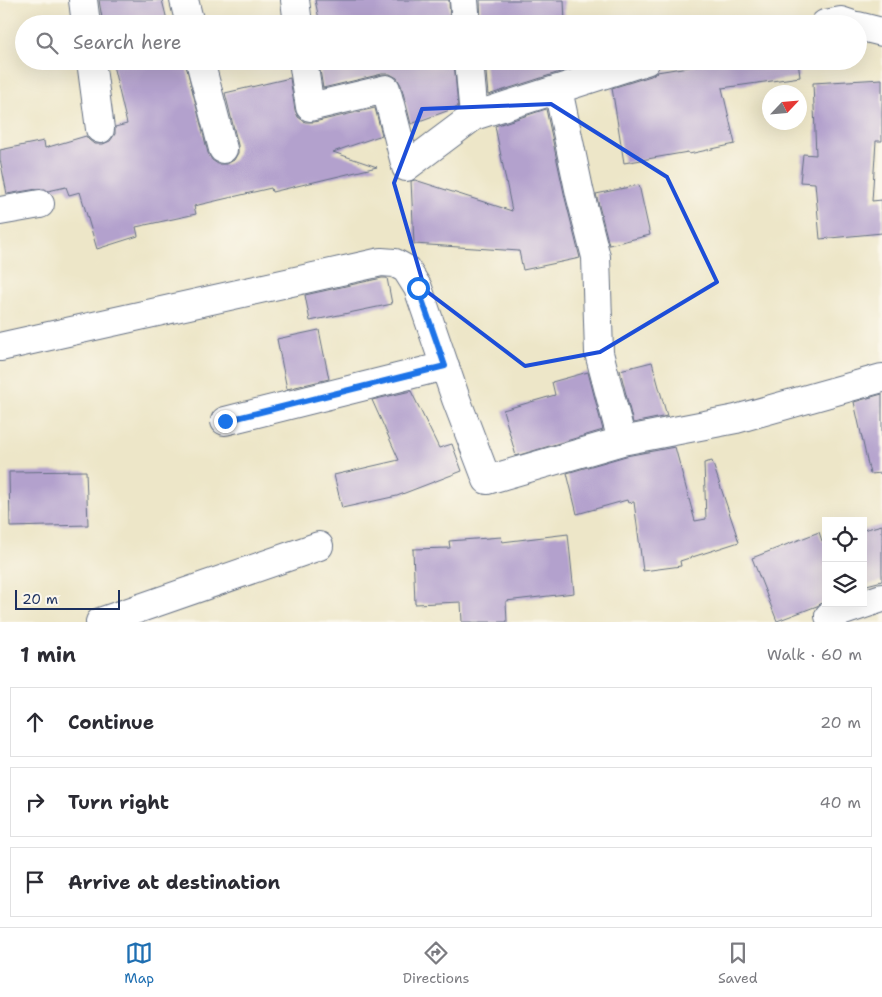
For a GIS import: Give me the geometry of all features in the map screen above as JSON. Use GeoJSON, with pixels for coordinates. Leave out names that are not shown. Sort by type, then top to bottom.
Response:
{"type":"FeatureCollection","features":[{"type":"Feature","properties":{"kind":"street"},"geometry":{"type":"LineString","coordinates":[[83,0],[85,15]]}},
{"type":"Feature","properties":{"kind":"street"},"geometry":{"type":"LineString","coordinates":[[184,0],[188,15]]}},
{"type":"Feature","properties":{"kind":"street"},"geometry":{"type":"LineString","coordinates":[[295,0],[297,15]]}},
{"type":"Feature","properties":{"kind":"street"},"geometry":{"type":"LineString","coordinates":[[464,0],[465,15]]}},
{"type":"Feature","properties":{"kind":"street"},"geometry":{"type":"LineString","coordinates":[[867,27],[882,32]]}},
{"type":"Feature","properties":{"kind":"street"},"geometry":{"type":"LineString","coordinates":[[92,70],[100,129]]}},
{"type":"Feature","properties":{"kind":"street"},"geometry":{"type":"LineString","coordinates":[[202,70],[223,149]]}},
{"type":"Feature","properties":{"kind":"street"},"geometry":{"type":"LineString","coordinates":[[305,70],[310,107],[386,89],[406,167],[474,116],[618,70]]}},
{"type":"Feature","properties":{"kind":"street"},"geometry":{"type":"LineString","coordinates":[[470,70],[474,116]]}},
{"type":"Feature","properties":{"kind":"street"},"geometry":{"type":"LineString","coordinates":[[558,89],[580,194],[596,256],[599,353],[622,441]]}},
{"type":"Feature","properties":{"kind":"street"},"geometry":{"type":"LineString","coordinates":[[0,211],[40,204]]}},
{"type":"Feature","properties":{"kind":"street"},"geometry":{"type":"LineString","coordinates":[[0,347],[382,262],[394,263],[406,270],[418,288],[487,480],[622,441],[736,419],[882,378]]}},
{"type":"Feature","properties":{"kind":"street"},"geometry":{"type":"LineString","coordinates":[[225,421],[445,366]]}},
{"type":"Feature","properties":{"kind":"street"},"geometry":{"type":"LineString","coordinates":[[100,622],[319,546]]}},
{"type":"Feature","properties":{"kind":"street"},"geometry":{"type":"LineString","coordinates":[[829,616],[882,598]]}},
{"type":"Feature","properties":{"kind":"highlighted area"},"geometry":{"type":"Polygon","coordinates":[[[551,104],[667,177],[717,282],[600,352],[525,366],[425,290],[394,183],[422,109],[551,104]]]}},
{"type":"Feature","properties":{"kind":"building"},"geometry":{"type":"Polygon","coordinates":[[[99,0],[162,0],[166,15],[102,15],[99,0]]]}},
{"type":"Feature","properties":{"kind":"building"},"geometry":{"type":"Polygon","coordinates":[[[315,0],[449,0],[450,15],[318,15],[315,0]]]}},
{"type":"Feature","properties":{"kind":"building"},"geometry":{"type":"Polygon","coordinates":[[[480,0],[564,0],[565,15],[481,15],[480,0]]]}},
{"type":"Feature","properties":{"kind":"building"},"geometry":{"type":"Polygon","coordinates":[[[114,70],[187,70],[208,153],[212,160],[218,164],[227,164],[234,160],[238,153],[238,145],[225,93],[290,78],[295,110],[298,117],[305,122],[314,122],[375,108],[382,135],[333,152],[377,167],[272,192],[271,188],[194,206],[196,214],[136,227],[138,236],[97,249],[80,192],[69,195],[66,187],[48,191],[37,189],[7,194],[0,150],[44,141],[45,148],[86,136],[94,144],[103,144],[110,141],[115,134],[115,127],[127,124],[114,70]]]}},
{"type":"Feature","properties":{"kind":"building"},"geometry":{"type":"Polygon","coordinates":[[[320,70],[455,70],[458,107],[411,124],[401,85],[397,78],[390,74],[382,74],[323,88],[320,70]]]}},
{"type":"Feature","properties":{"kind":"building"},"geometry":{"type":"Polygon","coordinates":[[[486,70],[566,70],[488,95],[486,70]]]}},
{"type":"Feature","properties":{"kind":"building"},"geometry":{"type":"Polygon","coordinates":[[[669,70],[799,70],[800,77],[722,88],[735,144],[689,154],[688,152],[624,163],[612,88],[651,76],[657,72],[669,70]]]}},
{"type":"Feature","properties":{"kind":"building"},"geometry":{"type":"Polygon","coordinates":[[[882,79],[882,141],[876,141],[872,201],[882,200],[882,233],[820,239],[815,183],[800,182],[803,154],[816,155],[813,83],[882,79]]]}},
{"type":"Feature","properties":{"kind":"building"},"geometry":{"type":"Polygon","coordinates":[[[546,109],[580,258],[523,270],[519,251],[414,244],[411,181],[415,180],[512,211],[495,126],[546,109]]]}},
{"type":"Feature","properties":{"kind":"building"},"geometry":{"type":"Polygon","coordinates":[[[639,185],[650,235],[609,245],[596,194],[639,185]]]}},
{"type":"Feature","properties":{"kind":"building"},"geometry":{"type":"Polygon","coordinates":[[[387,278],[392,304],[310,321],[305,295],[387,278]]]}},
{"type":"Feature","properties":{"kind":"building"},"geometry":{"type":"Polygon","coordinates":[[[319,330],[329,379],[287,389],[277,339],[319,330]]]}},
{"type":"Feature","properties":{"kind":"building"},"geometry":{"type":"Polygon","coordinates":[[[652,362],[667,416],[633,423],[620,370],[652,362]]]}},
{"type":"Feature","properties":{"kind":"building"},"geometry":{"type":"Polygon","coordinates":[[[588,372],[603,430],[516,456],[503,410],[555,395],[552,382],[588,372]]]}},
{"type":"Feature","properties":{"kind":"building"},"geometry":{"type":"Polygon","coordinates":[[[411,391],[439,448],[452,444],[462,471],[397,496],[342,508],[334,475],[399,460],[372,400],[411,391]]]}},
{"type":"Feature","properties":{"kind":"building"},"geometry":{"type":"Polygon","coordinates":[[[882,394],[882,473],[870,474],[854,402],[882,394]]]}},
{"type":"Feature","properties":{"kind":"building"},"geometry":{"type":"Polygon","coordinates":[[[675,447],[695,521],[706,519],[704,463],[712,461],[739,542],[680,561],[681,566],[643,571],[634,502],[628,503],[627,500],[577,514],[567,473],[626,456],[675,447]]]}},
{"type":"Feature","properties":{"kind":"building"},"geometry":{"type":"Polygon","coordinates":[[[86,471],[88,525],[10,527],[9,472],[86,471]]]}},
{"type":"Feature","properties":{"kind":"building"},"geometry":{"type":"Polygon","coordinates":[[[882,525],[882,581],[867,585],[867,562],[867,529],[882,525]]]}},
{"type":"Feature","properties":{"kind":"building"},"geometry":{"type":"Polygon","coordinates":[[[819,532],[822,541],[822,603],[777,621],[752,558],[819,532]]]}},
{"type":"Feature","properties":{"kind":"building"},"geometry":{"type":"Polygon","coordinates":[[[568,534],[574,593],[506,601],[507,622],[462,622],[461,602],[415,604],[413,549],[450,548],[449,541],[501,537],[502,542],[568,534]]]}},
{"type":"Feature","properties":{"kind":"route"},"geometry":{"type":"LineString","coordinates":[[225,421],[445,366],[418,288]]}}]}
